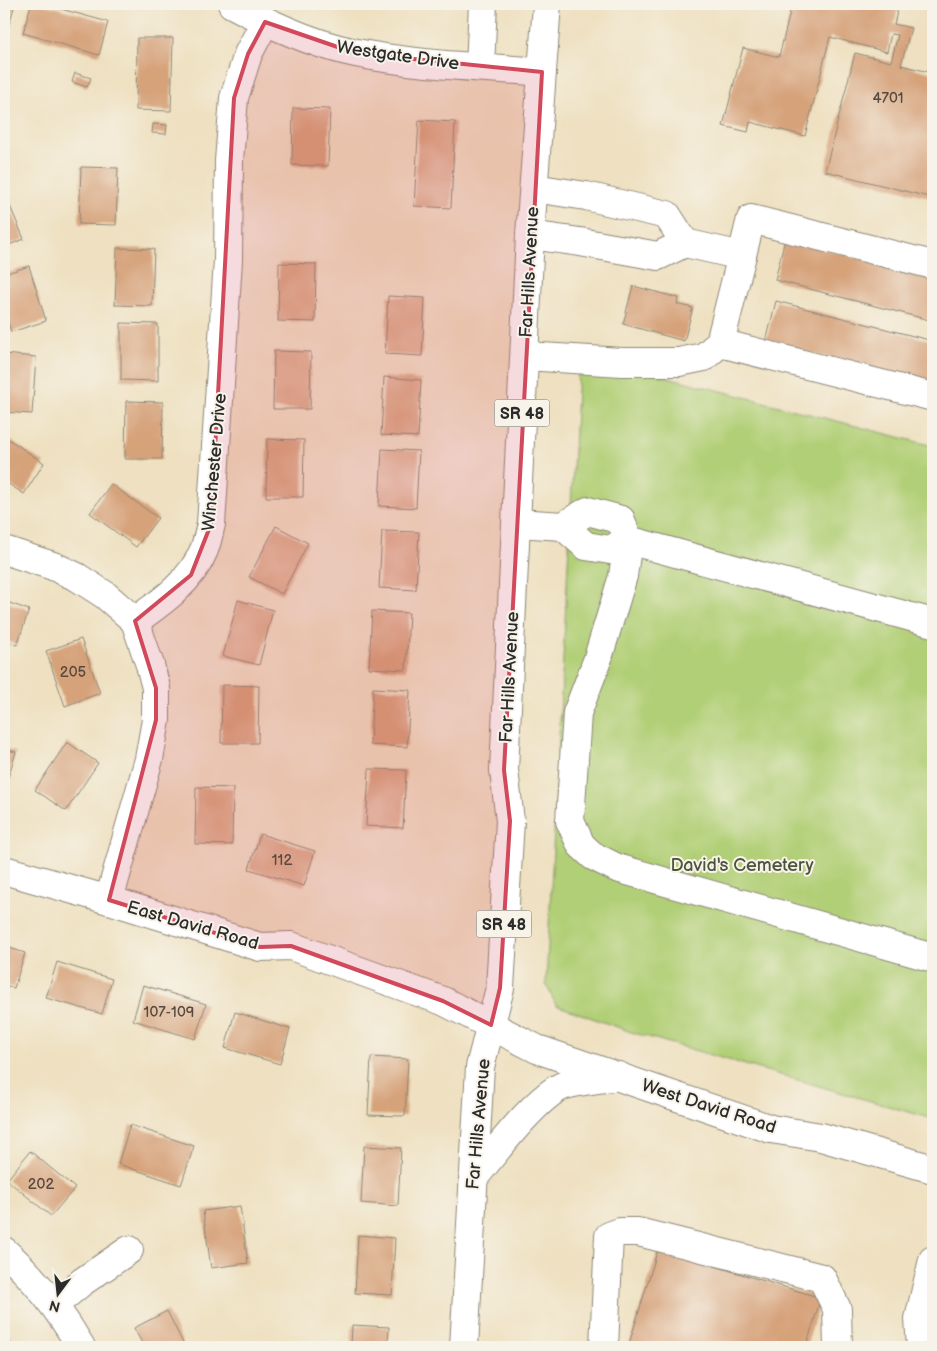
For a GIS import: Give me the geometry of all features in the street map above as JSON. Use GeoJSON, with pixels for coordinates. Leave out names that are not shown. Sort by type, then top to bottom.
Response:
{"type":"FeatureCollection","features":[{"type":"Feature","properties":{"kind":"street","name":"Westgate Drive"},"geometry":{"type":"LineString","coordinates":[[232,4],[265,22],[315,42],[355,53],[398,59],[542,72]]}},
{"type":"Feature","properties":{"kind":"street"},"geometry":{"type":"LineString","coordinates":[[480,67],[483,4]]}},
{"type":"Feature","properties":{"kind":"street","name":"Far Hills Avenue"},"geometry":{"type":"LineString","coordinates":[[464,1347],[480,1067],[500,988],[510,822],[504,770],[530,235],[547,4]]}},
{"type":"Feature","properties":{"kind":"street","name":"Winchester Drive"},"geometry":{"type":"LineString","coordinates":[[135,621],[164,601],[191,575],[204,550],[212,524],[228,260],[228,161],[234,98],[248,54],[265,22]]}},
{"type":"Feature","properties":{"kind":"street"},"geometry":{"type":"LineString","coordinates":[[534,188],[586,196],[667,215],[685,243]]}},
{"type":"Feature","properties":{"kind":"street"},"geometry":{"type":"LineString","coordinates":[[525,356],[622,362],[679,362],[704,357],[720,343],[751,219],[933,265]]}},
{"type":"Feature","properties":{"kind":"street"},"geometry":{"type":"LineString","coordinates":[[530,235],[658,256],[685,243],[742,256]]}},
{"type":"Feature","properties":{"kind":"street"},"geometry":{"type":"LineString","coordinates":[[720,343],[933,397]]}},
{"type":"Feature","properties":{"kind":"street"},"geometry":{"type":"LineString","coordinates":[[517,523],[563,526],[586,546],[610,550],[628,540],[933,623]]}},
{"type":"Feature","properties":{"kind":"street"},"geometry":{"type":"LineString","coordinates":[[628,540],[623,576],[577,713],[570,821],[581,845],[593,856],[617,868],[933,958]]}},
{"type":"Feature","properties":{"kind":"street"},"geometry":{"type":"LineString","coordinates":[[4,550],[54,566],[78,577],[105,595],[135,621],[150,664],[156,688],[156,720],[149,759],[110,900]]}},
{"type":"Feature","properties":{"kind":"street","name":"East David Road"},"geometry":{"type":"LineString","coordinates":[[4,870],[260,946],[291,946],[443,1001],[491,1025]]}},
{"type":"Feature","properties":{"kind":"street","name":"West David Road"},"geometry":{"type":"LineString","coordinates":[[491,1025],[537,1049],[772,1129],[821,1137],[933,1169]]}},
{"type":"Feature","properties":{"kind":"street"},"geometry":{"type":"LineString","coordinates":[[473,1179],[544,1098],[564,1086],[619,1076]]}},
{"type":"Feature","properties":{"kind":"street"},"geometry":{"type":"LineString","coordinates":[[604,1347],[609,1236],[620,1232],[638,1232],[822,1278],[837,1309],[838,1347]]}},
{"type":"Feature","properties":{"kind":"street"},"geometry":{"type":"LineString","coordinates":[[54,1305],[82,1282],[129,1250]]}},
{"type":"Feature","properties":{"kind":"street"},"geometry":{"type":"LineString","coordinates":[[4,1251],[54,1305],[81,1347]]}},
{"type":"Feature","properties":{"kind":"street"},"geometry":{"type":"LineString","coordinates":[[920,1347],[919,1319],[933,1260]]}},
{"type":"Feature","properties":{"kind":"street"},"geometry":{"type":"LineString","coordinates":[[930,1347],[933,1343]]}},
{"type":"Feature","properties":{"kind":"highlighted area"},"geometry":{"type":"Polygon","coordinates":[[[265,22],[355,53],[542,72],[504,770],[510,821],[500,988],[491,1025],[443,1001],[291,946],[260,947],[109,900],[156,720],[156,688],[135,621],[191,575],[211,524],[234,98],[248,54],[265,22]]]}},
{"type":"Feature","properties":{"kind":"green space","name":"David's Cemetery"},"geometry":{"type":"Polygon","coordinates":[[[579,354],[933,446],[933,1119],[631,1032],[556,1005],[546,984],[579,354]]]}},
{"type":"Feature","properties":{"kind":"building"},"geometry":{"type":"Polygon","coordinates":[[[4,4],[15,4],[8,28],[4,27],[4,4]]]}},
{"type":"Feature","properties":{"kind":"building"},"geometry":{"type":"Polygon","coordinates":[[[31,4],[43,4],[108,22],[99,55],[23,33],[31,4]]]}},
{"type":"Feature","properties":{"kind":"building"},"geometry":{"type":"Polygon","coordinates":[[[792,4],[899,4],[894,24],[911,28],[901,65],[933,73],[933,198],[825,171],[855,53],[891,62],[898,35],[891,34],[887,52],[830,37],[805,136],[750,122],[748,132],[723,126],[743,48],[779,57],[792,4]]]}},
{"type":"Feature","properties":{"kind":"building"},"geometry":{"type":"Polygon","coordinates":[[[137,38],[173,38],[171,111],[136,110],[137,38]]]}},
{"type":"Feature","properties":{"kind":"building"},"geometry":{"type":"Polygon","coordinates":[[[75,73],[91,78],[87,87],[72,82],[75,73]]]}},
{"type":"Feature","properties":{"kind":"building"},"geometry":{"type":"Polygon","coordinates":[[[293,108],[330,109],[328,166],[292,165],[293,108]]]}},
{"type":"Feature","properties":{"kind":"building"},"geometry":{"type":"Polygon","coordinates":[[[419,120],[455,122],[451,208],[414,206],[419,120]]]}},
{"type":"Feature","properties":{"kind":"building"},"geometry":{"type":"Polygon","coordinates":[[[153,124],[167,125],[166,134],[152,133],[153,124]]]}},
{"type":"Feature","properties":{"kind":"building"},"geometry":{"type":"Polygon","coordinates":[[[81,167],[118,168],[116,225],[79,224],[81,167]]]}},
{"type":"Feature","properties":{"kind":"building"},"geometry":{"type":"Polygon","coordinates":[[[4,192],[24,239],[4,247],[4,192]]]}},
{"type":"Feature","properties":{"kind":"building"},"geometry":{"type":"Polygon","coordinates":[[[785,239],[933,277],[933,321],[775,280],[785,239]]]}},
{"type":"Feature","properties":{"kind":"building"},"geometry":{"type":"Polygon","coordinates":[[[117,248],[154,249],[152,306],[115,305],[117,248]]]}},
{"type":"Feature","properties":{"kind":"building"},"geometry":{"type":"Polygon","coordinates":[[[279,263],[316,264],[315,322],[278,321],[279,263]]]}},
{"type":"Feature","properties":{"kind":"building"},"geometry":{"type":"Polygon","coordinates":[[[29,266],[46,321],[11,332],[4,309],[4,274],[29,266]]]}},
{"type":"Feature","properties":{"kind":"building"},"geometry":{"type":"Polygon","coordinates":[[[633,286],[679,298],[677,304],[693,308],[684,341],[623,324],[633,286]]]}},
{"type":"Feature","properties":{"kind":"building"},"geometry":{"type":"Polygon","coordinates":[[[388,296],[425,298],[422,356],[385,354],[388,296]]]}},
{"type":"Feature","properties":{"kind":"building"},"geometry":{"type":"Polygon","coordinates":[[[776,301],[933,341],[933,384],[766,342],[776,301]]]}},
{"type":"Feature","properties":{"kind":"building"},"geometry":{"type":"Polygon","coordinates":[[[121,323],[158,324],[158,381],[121,380],[121,323]]]}},
{"type":"Feature","properties":{"kind":"building"},"geometry":{"type":"Polygon","coordinates":[[[274,351],[311,352],[310,409],[273,409],[274,351]]]}},
{"type":"Feature","properties":{"kind":"building"},"geometry":{"type":"Polygon","coordinates":[[[4,354],[36,357],[32,414],[4,412],[4,354]]]}},
{"type":"Feature","properties":{"kind":"building"},"geometry":{"type":"Polygon","coordinates":[[[384,377],[421,380],[418,437],[381,435],[384,377]]]}},
{"type":"Feature","properties":{"kind":"building"},"geometry":{"type":"Polygon","coordinates":[[[126,401],[163,402],[162,459],[125,459],[126,401]]]}},
{"type":"Feature","properties":{"kind":"building"},"geometry":{"type":"Polygon","coordinates":[[[4,436],[44,463],[24,494],[4,481],[4,436]]]}},
{"type":"Feature","properties":{"kind":"building"},"geometry":{"type":"Polygon","coordinates":[[[267,439],[304,440],[303,497],[266,497],[267,439]]]}},
{"type":"Feature","properties":{"kind":"building"},"geometry":{"type":"Polygon","coordinates":[[[382,449],[419,451],[416,508],[379,506],[382,449]]]}},
{"type":"Feature","properties":{"kind":"building"},"geometry":{"type":"Polygon","coordinates":[[[111,484],[158,518],[136,547],[90,513],[111,484]]]}},
{"type":"Feature","properties":{"kind":"building"},"geometry":{"type":"Polygon","coordinates":[[[276,526],[308,543],[282,594],[249,577],[276,526]]]}},
{"type":"Feature","properties":{"kind":"building"},"geometry":{"type":"Polygon","coordinates":[[[382,531],[419,532],[416,590],[379,588],[382,531]]]}},
{"type":"Feature","properties":{"kind":"building"},"geometry":{"type":"Polygon","coordinates":[[[238,600],[273,610],[259,665],[223,656],[238,600]]]}},
{"type":"Feature","properties":{"kind":"building"},"geometry":{"type":"Polygon","coordinates":[[[4,601],[29,610],[17,645],[4,640],[4,601]]]}},
{"type":"Feature","properties":{"kind":"building"},"geometry":{"type":"Polygon","coordinates":[[[372,611],[409,613],[406,670],[369,668],[372,611]]]}},
{"type":"Feature","properties":{"kind":"building"},"geometry":{"type":"Polygon","coordinates":[[[81,639],[100,693],[65,706],[46,651],[81,639]]]}},
{"type":"Feature","properties":{"kind":"building"},"geometry":{"type":"Polygon","coordinates":[[[222,685],[259,686],[258,743],[221,743],[222,685]]]}},
{"type":"Feature","properties":{"kind":"building"},"geometry":{"type":"Polygon","coordinates":[[[373,688],[410,690],[407,747],[370,745],[373,688]]]}},
{"type":"Feature","properties":{"kind":"building"},"geometry":{"type":"Polygon","coordinates":[[[67,742],[98,763],[66,811],[35,790],[67,742]]]}},
{"type":"Feature","properties":{"kind":"building"},"geometry":{"type":"Polygon","coordinates":[[[4,749],[16,752],[4,790],[4,749]]]}},
{"type":"Feature","properties":{"kind":"building"},"geometry":{"type":"Polygon","coordinates":[[[369,769],[406,770],[403,828],[366,826],[369,769]]]}},
{"type":"Feature","properties":{"kind":"building"},"geometry":{"type":"Polygon","coordinates":[[[196,787],[233,788],[232,845],[195,844],[196,787]]]}},
{"type":"Feature","properties":{"kind":"building"},"geometry":{"type":"Polygon","coordinates":[[[260,834],[315,851],[304,886],[249,869],[260,834]]]}},
{"type":"Feature","properties":{"kind":"building"},"geometry":{"type":"Polygon","coordinates":[[[4,946],[25,953],[14,988],[4,985],[4,946]]]}},
{"type":"Feature","properties":{"kind":"building"},"geometry":{"type":"Polygon","coordinates":[[[57,962],[112,979],[102,1014],[46,998],[57,962]]]}},
{"type":"Feature","properties":{"kind":"building"},"geometry":{"type":"Polygon","coordinates":[[[143,985],[206,1004],[195,1039],[133,1020],[143,985]]]}},
{"type":"Feature","properties":{"kind":"building"},"geometry":{"type":"Polygon","coordinates":[[[235,1012],[290,1029],[280,1064],[225,1048],[235,1012]]]}},
{"type":"Feature","properties":{"kind":"building"},"geometry":{"type":"Polygon","coordinates":[[[371,1057],[408,1059],[405,1116],[368,1115],[371,1057]]]}},
{"type":"Feature","properties":{"kind":"building"},"geometry":{"type":"Polygon","coordinates":[[[130,1125],[194,1146],[181,1185],[118,1164],[130,1125]]]}},
{"type":"Feature","properties":{"kind":"building"},"geometry":{"type":"Polygon","coordinates":[[[364,1146],[401,1148],[398,1206],[361,1203],[364,1146]]]}},
{"type":"Feature","properties":{"kind":"building"},"geometry":{"type":"Polygon","coordinates":[[[30,1151],[75,1188],[51,1216],[7,1180],[30,1151]]]}},
{"type":"Feature","properties":{"kind":"building"},"geometry":{"type":"Polygon","coordinates":[[[240,1206],[248,1263],[211,1268],[203,1211],[240,1206]]]}},
{"type":"Feature","properties":{"kind":"building"},"geometry":{"type":"Polygon","coordinates":[[[358,1235],[395,1238],[392,1295],[355,1293],[358,1235]]]}},
{"type":"Feature","properties":{"kind":"building"},"geometry":{"type":"Polygon","coordinates":[[[658,1249],[821,1298],[806,1347],[628,1347],[658,1249]]]}},
{"type":"Feature","properties":{"kind":"building"},"geometry":{"type":"Polygon","coordinates":[[[167,1311],[185,1347],[144,1347],[134,1328],[167,1311]]]}},
{"type":"Feature","properties":{"kind":"building"},"geometry":{"type":"Polygon","coordinates":[[[352,1325],[389,1327],[388,1347],[351,1347],[352,1325]]]}},
{"type":"Feature","properties":{"kind":"building"},"geometry":{"type":"Polygon","coordinates":[[[4,1332],[13,1347],[4,1347],[4,1332]]]}}]}
